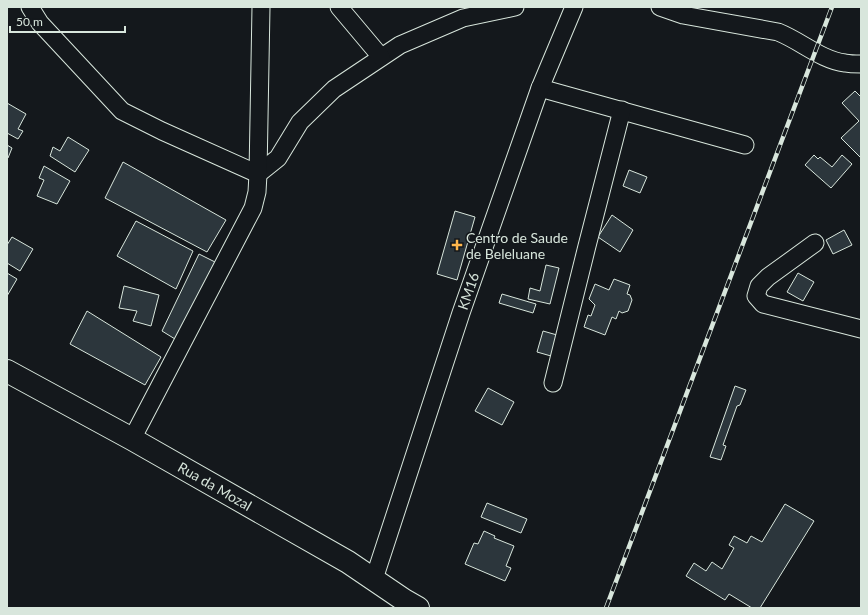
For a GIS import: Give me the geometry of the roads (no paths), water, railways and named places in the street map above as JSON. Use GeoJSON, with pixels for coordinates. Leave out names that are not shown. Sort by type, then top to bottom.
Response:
{"type":"FeatureCollection","features":[{"type":"Feature","properties":{"kind":"main road","name":"Rua da Mozal"},"geometry":{"type":"LineString","coordinates":[[7,371],[132,439],[348,562],[374,579],[408,606]]}},
{"type":"Feature","properties":{"kind":"street"},"geometry":{"type":"LineString","coordinates":[[30,7],[40,23],[122,111],[162,131],[258,174]]}},
{"type":"Feature","properties":{"kind":"street"},"geometry":{"type":"LineString","coordinates":[[132,439],[252,208],[257,192],[261,7]]}},
{"type":"Feature","properties":{"kind":"street"},"geometry":{"type":"LineString","coordinates":[[339,7],[381,57]]}},
{"type":"Feature","properties":{"kind":"street"},"geometry":{"type":"LineString","coordinates":[[258,174],[278,158],[300,122],[334,89],[400,44],[463,18],[515,7]]}},
{"type":"Feature","properties":{"kind":"street","name":"KM16"},"geometry":{"type":"LineString","coordinates":[[374,579],[460,313],[540,88],[574,7]]}},
{"type":"Feature","properties":{"kind":"street"},"geometry":{"type":"LineString","coordinates":[[660,7],[683,15],[778,32],[808,49],[833,60],[845,63],[861,64]]}},
{"type":"Feature","properties":{"kind":"street"},"geometry":{"type":"LineString","coordinates":[[540,88],[745,145]]}},
{"type":"Feature","properties":{"kind":"street"},"geometry":{"type":"LineString","coordinates":[[553,383],[622,110]]}},
{"type":"Feature","properties":{"kind":"street"},"geometry":{"type":"LineString","coordinates":[[815,243],[768,277],[759,286],[756,296],[763,304],[861,329]]}},
{"type":"Feature","properties":{"kind":"railway"},"geometry":{"type":"LineString","coordinates":[[606,608],[832,7]]}},
{"type":"Feature","properties":{"kind":"place","name":"Centro de Saude de Beleluane"},"geometry":{"type":"Point","coordinates":[457,245]}}]}
